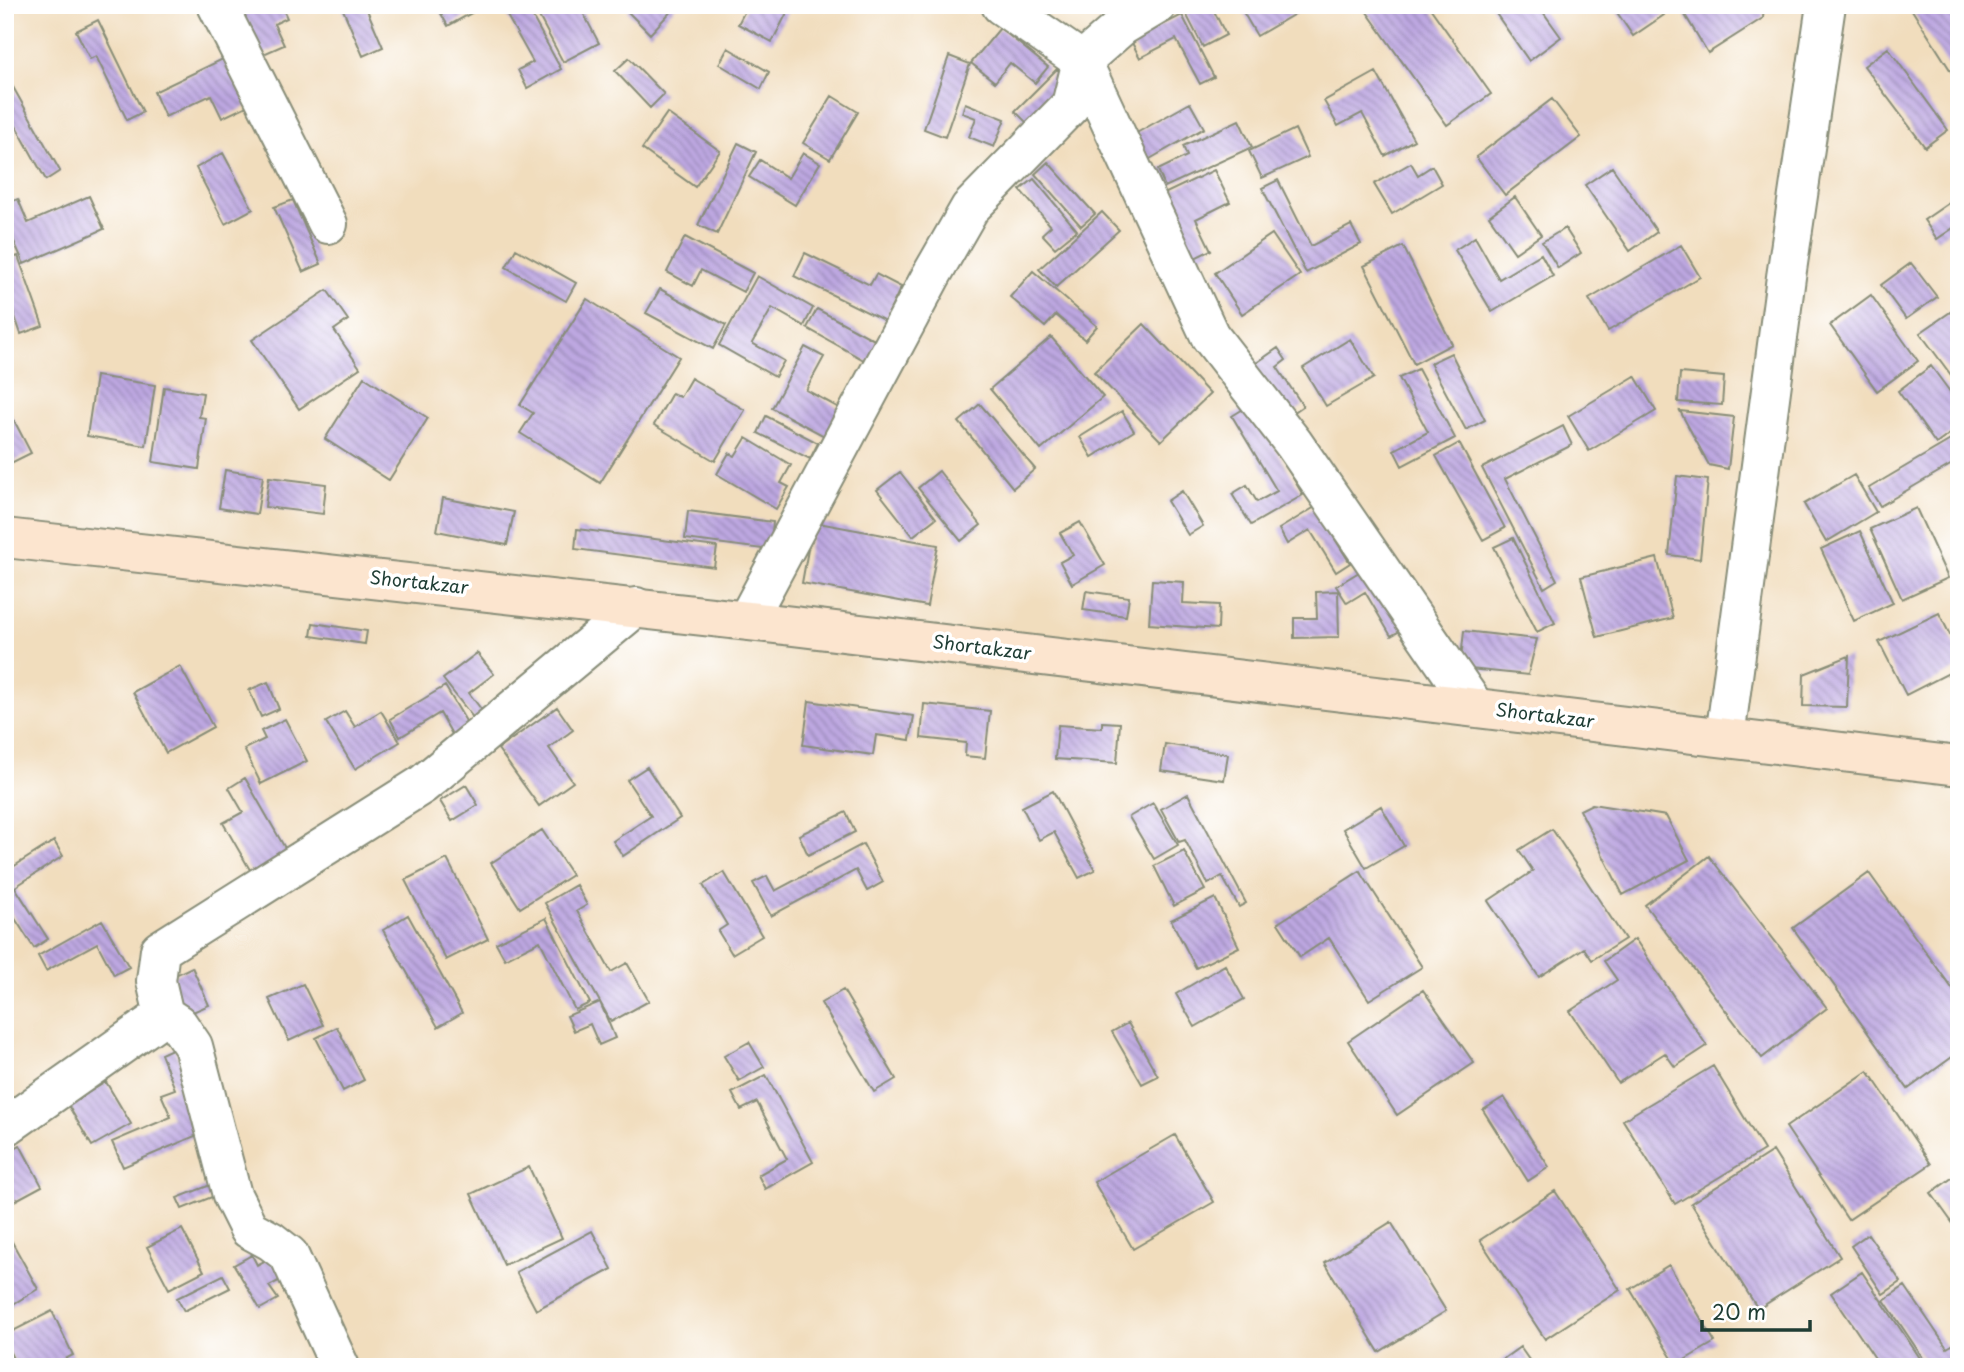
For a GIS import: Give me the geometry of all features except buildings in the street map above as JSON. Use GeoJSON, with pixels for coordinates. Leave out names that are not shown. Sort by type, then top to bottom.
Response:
{"type":"FeatureCollection","features":[{"type":"Feature","properties":{"kind":"street"},"geometry":{"type":"LineString","coordinates":[[217,5],[328,224]]}},
{"type":"Feature","properties":{"kind":"street"},"geometry":{"type":"LineString","coordinates":[[1000,5],[1082,61],[1210,336],[1294,444],[1475,707]]}},
{"type":"Feature","properties":{"kind":"street"},"geometry":{"type":"LineString","coordinates":[[747,620],[970,208],[1071,105],[1082,61],[1122,26],[1157,5]]}},
{"type":"Feature","properties":{"kind":"street"},"geometry":{"type":"LineString","coordinates":[[1725,737],[1786,277],[1826,5]]}},
{"type":"Feature","properties":{"kind":"street","name":"Shortakzar"},"geometry":{"type":"LineString","coordinates":[[5,538],[636,607],[1959,766]]}},
{"type":"Feature","properties":{"kind":"street"},"geometry":{"type":"LineString","coordinates":[[340,1367],[289,1255],[249,1229],[232,1195],[193,1046],[178,1024],[164,1015],[156,981],[160,950],[422,785],[636,607]]}},
{"type":"Feature","properties":{"kind":"street"},"geometry":{"type":"LineString","coordinates":[[5,1127],[164,1015]]}}]}
